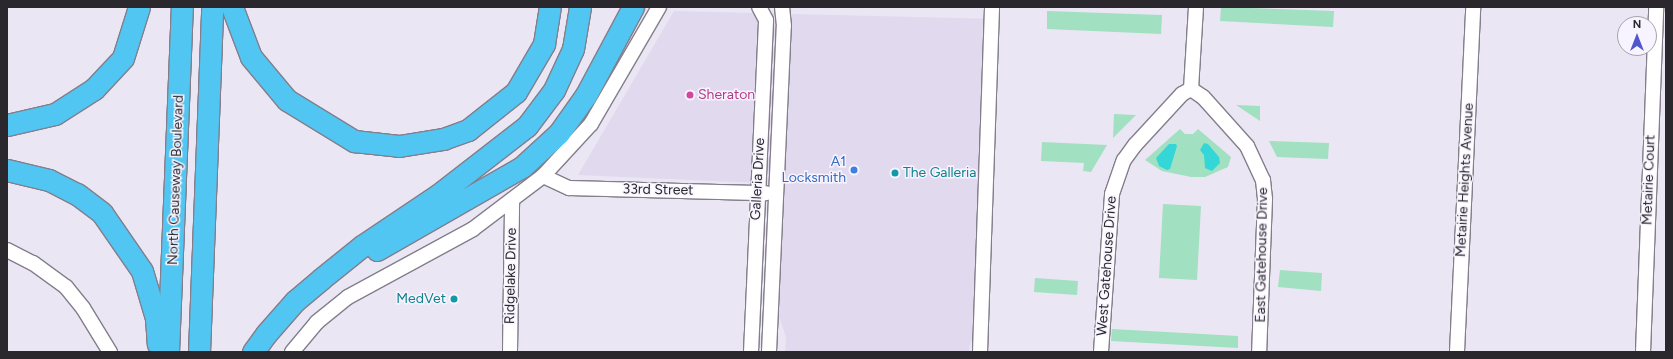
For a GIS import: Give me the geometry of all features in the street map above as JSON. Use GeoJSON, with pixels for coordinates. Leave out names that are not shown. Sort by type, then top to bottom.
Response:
{"type":"FeatureCollection","features":[{"type":"Feature","properties":{"kind":"highway"},"geometry":{"type":"LineString","coordinates":[[7,125],[55,114],[94,89],[123,58],[139,7]]}},
{"type":"Feature","properties":{"kind":"highway","name":"North Causeway Boulevard"},"geometry":{"type":"LineString","coordinates":[[168,352],[182,7]]}},
{"type":"Feature","properties":{"kind":"highway","name":"North Causeway Boulevard"},"geometry":{"type":"LineString","coordinates":[[199,352],[212,7]]}},
{"type":"Feature","properties":{"kind":"highway"},"geometry":{"type":"LineString","coordinates":[[232,7],[251,57],[287,100],[354,141],[399,146],[443,139],[468,130],[516,92],[537,61],[544,44],[550,7]]}},
{"type":"Feature","properties":{"kind":"highway"},"geometry":{"type":"LineString","coordinates":[[253,352],[266,334],[295,301],[321,279],[362,246],[445,190],[527,126],[554,90],[574,49],[580,7]]}},
{"type":"Feature","properties":{"kind":"highway"},"geometry":{"type":"LineString","coordinates":[[321,279],[421,226],[522,167],[559,133],[586,95],[633,7]]}},
{"type":"Feature","properties":{"kind":"highway"},"geometry":{"type":"LineString","coordinates":[[7,170],[49,180],[77,194],[102,213],[142,271],[156,318],[159,352]]}},
{"type":"Feature","properties":{"kind":"street"},"geometry":{"type":"LineString","coordinates":[[292,352],[317,322],[348,297],[473,229],[543,176],[591,124],[659,7]]}},
{"type":"Feature","properties":{"kind":"street","name":"Galleria Drive"},"geometry":{"type":"LineString","coordinates":[[751,352],[757,192],[766,20],[759,7]]}},
{"type":"Feature","properties":{"kind":"street","name":"Galleria Drive"},"geometry":{"type":"LineString","coordinates":[[769,352],[774,194],[784,26],[782,7]]}},
{"type":"Feature","properties":{"kind":"street"},"geometry":{"type":"LineString","coordinates":[[980,352],[992,7]]}},
{"type":"Feature","properties":{"kind":"street"},"geometry":{"type":"LineString","coordinates":[[1191,89],[1196,7]]}},
{"type":"Feature","properties":{"kind":"street","name":"Metairie Heights Avenue"},"geometry":{"type":"LineString","coordinates":[[1457,352],[1473,7]]}},
{"type":"Feature","properties":{"kind":"street","name":"Metairie Court"},"geometry":{"type":"LineString","coordinates":[[1642,352],[1656,7]]}},
{"type":"Feature","properties":{"kind":"street","name":"West Gatehouse Drive"},"geometry":{"type":"LineString","coordinates":[[1101,352],[1112,194],[1124,160],[1182,94],[1191,89]]}},
{"type":"Feature","properties":{"kind":"street","name":"East Gatehouse Drive"},"geometry":{"type":"LineString","coordinates":[[1191,89],[1203,97],[1248,146],[1263,180],[1265,199],[1259,352]]}},
{"type":"Feature","properties":{"kind":"street","name":"33rd Street"},"geometry":{"type":"LineString","coordinates":[[543,176],[569,188],[757,192],[774,194]]}},
{"type":"Feature","properties":{"kind":"street","name":"Ridgelake Drive"},"geometry":{"type":"LineString","coordinates":[[510,352],[512,200]]}},
{"type":"Feature","properties":{"kind":"street"},"geometry":{"type":"LineString","coordinates":[[7,250],[33,263],[66,288],[83,308],[110,352]]}},
{"type":"Feature","properties":{"kind":"shaded area"},"geometry":{"type":"Polygon","coordinates":[[[674,11],[998,19],[989,314],[970,343],[969,352],[785,352],[786,337],[776,308],[781,184],[578,175],[674,11]]]}},
{"type":"Feature","properties":{"kind":"green space"},"geometry":{"type":"Polygon","coordinates":[[[1221,7],[1334,11],[1333,27],[1220,21],[1221,7]]]}},
{"type":"Feature","properties":{"kind":"green space"},"geometry":{"type":"Polygon","coordinates":[[[1047,11],[1162,15],[1161,34],[1047,29],[1047,11]]]}},
{"type":"Feature","properties":{"kind":"green space"},"geometry":{"type":"Polygon","coordinates":[[[1236,105],[1260,106],[1260,121],[1236,105]]]}},
{"type":"Feature","properties":{"kind":"green space"},"geometry":{"type":"Polygon","coordinates":[[[1114,114],[1136,115],[1113,138],[1114,114]]]}},
{"type":"Feature","properties":{"kind":"green space"},"geometry":{"type":"Polygon","coordinates":[[[1180,129],[1185,134],[1193,134],[1198,129],[1231,157],[1228,167],[1205,177],[1191,177],[1162,171],[1145,160],[1180,129]]]}},
{"type":"Feature","properties":{"kind":"green space"},"geometry":{"type":"Polygon","coordinates":[[[1269,141],[1329,143],[1328,159],[1277,157],[1269,141]]]}},
{"type":"Feature","properties":{"kind":"green space"},"geometry":{"type":"Polygon","coordinates":[[[1042,142],[1107,145],[1091,172],[1083,171],[1084,163],[1041,161],[1042,142]]]}},
{"type":"Feature","properties":{"kind":"green space"},"geometry":{"type":"Polygon","coordinates":[[[1163,204],[1201,206],[1197,280],[1159,278],[1163,204]]]}},
{"type":"Feature","properties":{"kind":"green space"},"geometry":{"type":"Polygon","coordinates":[[[1280,270],[1322,273],[1321,291],[1278,287],[1280,270]]]}},
{"type":"Feature","properties":{"kind":"green space"},"geometry":{"type":"Polygon","coordinates":[[[1035,278],[1078,281],[1077,295],[1034,292],[1035,278]]]}},
{"type":"Feature","properties":{"kind":"green space"},"geometry":{"type":"Polygon","coordinates":[[[1112,329],[1238,336],[1238,348],[1111,341],[1112,329]]]}},
{"type":"Feature","properties":{"kind":"water"},"geometry":{"type":"Polygon","coordinates":[[[1204,143],[1208,144],[1219,157],[1220,163],[1212,171],[1205,168],[1204,155],[1200,150],[1204,143]]]}},
{"type":"Feature","properties":{"kind":"water"},"geometry":{"type":"Polygon","coordinates":[[[1169,144],[1176,144],[1177,146],[1170,169],[1167,170],[1159,166],[1156,158],[1169,144]]]}},
{"type":"Feature","properties":{"kind":"place","name":"Sheraton"},"geometry":{"type":"Point","coordinates":[690,95]}},
{"type":"Feature","properties":{"kind":"place","name":"A1 Locksmith"},"geometry":{"type":"Point","coordinates":[854,170]}},
{"type":"Feature","properties":{"kind":"place","name":"The Galleria"},"geometry":{"type":"Point","coordinates":[895,173]}},
{"type":"Feature","properties":{"kind":"place","name":"MedVet"},"geometry":{"type":"Point","coordinates":[454,299]}}]}
